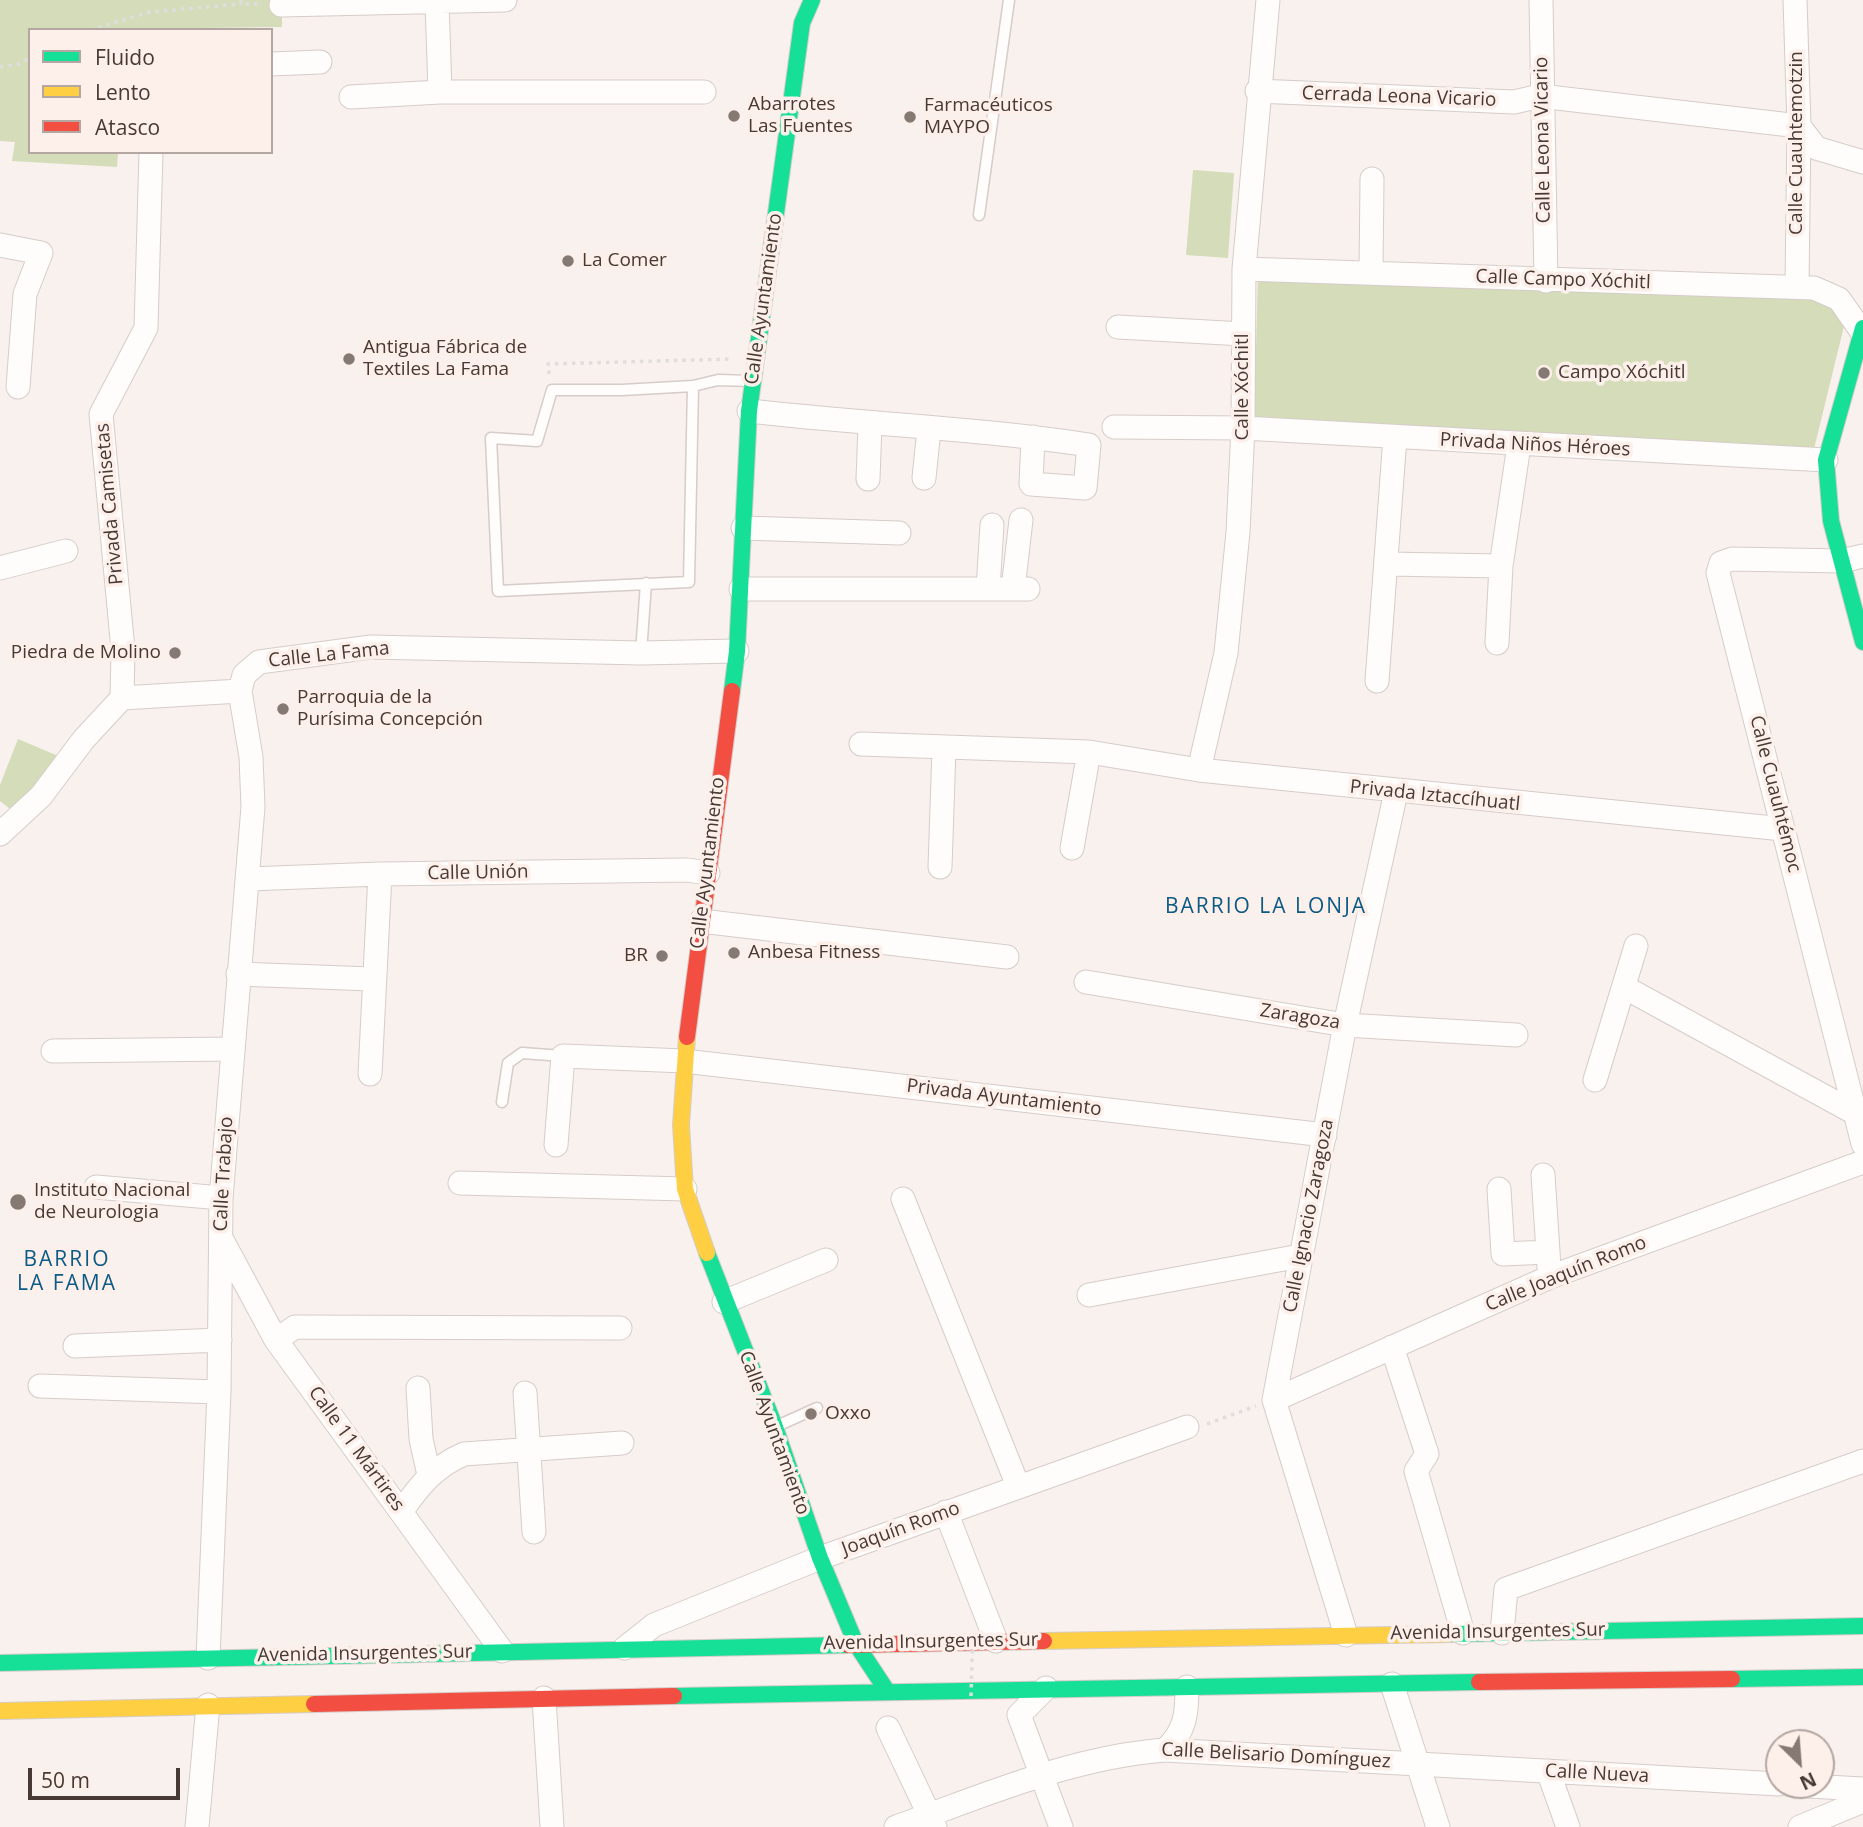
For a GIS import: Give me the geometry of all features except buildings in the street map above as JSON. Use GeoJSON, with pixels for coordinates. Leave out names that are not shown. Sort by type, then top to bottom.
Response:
{"type":"FeatureCollection","features":[{"type":"Feature","properties":{"kind":"main road","name":"Calle Ayuntamiento"},"geometry":{"type":"LineString","coordinates":[[812,0],[802,23],[749,411],[737,651],[717,785],[709,873],[684,1061],[681,1125],[685,1189],[724,1302],[775,1427],[820,1558],[856,1644],[887,1691]]}},
{"type":"Feature","properties":{"kind":"main road"},"geometry":{"type":"LineString","coordinates":[[1862,330],[1826,460],[1832,522],[1853,558],[1863,642]]}},
{"type":"Feature","properties":{"kind":"main road","name":"Avenida Insurgentes Sur"},"geometry":{"type":"LineString","coordinates":[[0,1663],[625,1648],[1863,1626]]}},
{"type":"Feature","properties":{"kind":"main road"},"geometry":{"type":"LineString","coordinates":[[0,1711],[1046,1688],[1863,1677]]}},
{"type":"Feature","properties":{"kind":"street"},"geometry":{"type":"LineString","coordinates":[[281,5],[505,0]]}},
{"type":"Feature","properties":{"kind":"street","name":"Calle Xóchitl"},"geometry":{"type":"LineString","coordinates":[[1199,770],[1226,653],[1238,532],[1243,428],[1244,268],[1257,91],[1268,0]]}},
{"type":"Feature","properties":{"kind":"street","name":"Calle Leona Vicario"},"geometry":{"type":"LineString","coordinates":[[1541,0],[1546,281]]}},
{"type":"Feature","properties":{"kind":"street","name":"Calle Cuauhtemotzin"},"geometry":{"type":"LineString","coordinates":[[1795,0],[1799,126],[1797,286]]}},
{"type":"Feature","properties":{"kind":"street"},"geometry":{"type":"LineString","coordinates":[[437,2],[440,92]]}},
{"type":"Feature","properties":{"kind":"street"},"geometry":{"type":"LineString","coordinates":[[273,64],[320,62]]}},
{"type":"Feature","properties":{"kind":"street","name":"Cerrada Leona Vicario"},"geometry":{"type":"LineString","coordinates":[[1257,91],[1514,102],[1541,96],[1799,126]]}},
{"type":"Feature","properties":{"kind":"street"},"geometry":{"type":"LineString","coordinates":[[351,97],[440,92],[705,92]]}},
{"type":"Feature","properties":{"kind":"street"},"geometry":{"type":"LineString","coordinates":[[1799,126],[1816,148],[1863,162]]}},
{"type":"Feature","properties":{"kind":"street","name":"Privada Camisetas"},"geometry":{"type":"LineString","coordinates":[[122,698],[123,650],[101,414],[146,328],[151,154]]}},
{"type":"Feature","properties":{"kind":"street"},"geometry":{"type":"LineString","coordinates":[[1371,271],[1372,179]]}},
{"type":"Feature","properties":{"kind":"street"},"geometry":{"type":"LineString","coordinates":[[0,245],[41,253],[25,293],[18,387]]}},
{"type":"Feature","properties":{"kind":"street","name":"Calle Campo Xóchitl"},"geometry":{"type":"LineString","coordinates":[[1244,268],[1371,271],[1546,281],[1797,286],[1814,288],[1839,299],[1862,330]]}},
{"type":"Feature","properties":{"kind":"street"},"geometry":{"type":"LineString","coordinates":[[1118,327],[1243,334]]}},
{"type":"Feature","properties":{"kind":"street"},"geometry":{"type":"LineString","coordinates":[[749,411],[870,425],[1033,437]]}},
{"type":"Feature","properties":{"kind":"street"},"geometry":{"type":"LineString","coordinates":[[868,479],[870,425]]}},
{"type":"Feature","properties":{"kind":"street","name":"Privada Niños Héroes"},"geometry":{"type":"LineString","coordinates":[[1114,427],[1243,428],[1826,460]]}},
{"type":"Feature","properties":{"kind":"street"},"geometry":{"type":"LineString","coordinates":[[924,478],[929,429]]}},
{"type":"Feature","properties":{"kind":"street"},"geometry":{"type":"LineString","coordinates":[[1377,681],[1395,437]]}},
{"type":"Feature","properties":{"kind":"street"},"geometry":{"type":"LineString","coordinates":[[1497,643],[1501,566],[1519,445]]}},
{"type":"Feature","properties":{"kind":"street"},"geometry":{"type":"LineString","coordinates":[[741,589],[1020,589],[1021,520]]}},
{"type":"Feature","properties":{"kind":"street"},"geometry":{"type":"LineString","coordinates":[[988,589],[992,525]]}},
{"type":"Feature","properties":{"kind":"street"},"geometry":{"type":"LineString","coordinates":[[744,528],[899,533]]}},
{"type":"Feature","properties":{"kind":"street"},"geometry":{"type":"LineString","coordinates":[[0,568],[66,551]]}},
{"type":"Feature","properties":{"kind":"street","name":"Calle Cuauhtémoc"},"geometry":{"type":"LineString","coordinates":[[1853,558],[1732,559],[1721,563],[1718,573],[1863,1144]]}},
{"type":"Feature","properties":{"kind":"street"},"geometry":{"type":"LineString","coordinates":[[1386,564],[1501,566]]}},
{"type":"Feature","properties":{"kind":"street","name":"Calle La Fama"},"geometry":{"type":"LineString","coordinates":[[240,691],[244,675],[259,662],[371,647],[640,653],[737,651]]}},
{"type":"Feature","properties":{"kind":"street"},"geometry":{"type":"LineString","coordinates":[[0,834],[41,796],[84,739],[122,698],[240,691]]}},
{"type":"Feature","properties":{"kind":"street","name":"Calle Trabajo"},"geometry":{"type":"LineString","coordinates":[[208,1658],[219,1392],[221,1198],[237,974],[253,807],[252,770],[240,691]]}},
{"type":"Feature","properties":{"kind":"street","name":"Privada Iztaccíhuatl"},"geometry":{"type":"LineString","coordinates":[[862,744],[1089,752],[1199,770],[1396,792],[1783,829]]}},
{"type":"Feature","properties":{"kind":"street"},"geometry":{"type":"LineString","coordinates":[[940,867],[944,748]]}},
{"type":"Feature","properties":{"kind":"street"},"geometry":{"type":"LineString","coordinates":[[1072,848],[1089,752]]}},
{"type":"Feature","properties":{"kind":"street","name":"Calle Ignacio Zaragoza"},"geometry":{"type":"LineString","coordinates":[[1346,1635],[1274,1400],[1345,1025],[1396,792]]}},
{"type":"Feature","properties":{"kind":"street","name":"Calle Unión"},"geometry":{"type":"LineString","coordinates":[[248,879],[380,874],[687,870],[709,873]]}},
{"type":"Feature","properties":{"kind":"street"},"geometry":{"type":"LineString","coordinates":[[370,1074],[372,979],[380,874]]}},
{"type":"Feature","properties":{"kind":"street"},"geometry":{"type":"LineString","coordinates":[[702,921],[1007,957]]}},
{"type":"Feature","properties":{"kind":"street"},"geometry":{"type":"LineString","coordinates":[[1595,1080],[1636,946]]}},
{"type":"Feature","properties":{"kind":"street"},"geometry":{"type":"LineString","coordinates":[[237,974],[372,979]]}},
{"type":"Feature","properties":{"kind":"street","name":"Zaragoza"},"geometry":{"type":"LineString","coordinates":[[1086,982],[1345,1025],[1516,1035]]}},
{"type":"Feature","properties":{"kind":"street"},"geometry":{"type":"LineString","coordinates":[[1624,987],[1853,1112]]}},
{"type":"Feature","properties":{"kind":"street"},"geometry":{"type":"LineString","coordinates":[[53,1051],[232,1049]]}},
{"type":"Feature","properties":{"kind":"street"},"geometry":{"type":"LineString","coordinates":[[556,1145],[563,1056]]}},
{"type":"Feature","properties":{"kind":"street","name":"Privada Ayuntamiento"},"geometry":{"type":"LineString","coordinates":[[563,1056],[684,1061],[1325,1135]]}},
{"type":"Feature","properties":{"kind":"street","name":"Calle Joaquín Romo"},"geometry":{"type":"LineString","coordinates":[[1274,1400],[1550,1277],[1863,1162]]}},
{"type":"Feature","properties":{"kind":"street"},"geometry":{"type":"LineString","coordinates":[[1543,1175],[1550,1277]]}},
{"type":"Feature","properties":{"kind":"street"},"geometry":{"type":"LineString","coordinates":[[460,1183],[685,1189]]}},
{"type":"Feature","properties":{"kind":"street"},"geometry":{"type":"LineString","coordinates":[[96,1187],[221,1198]]}},
{"type":"Feature","properties":{"kind":"street"},"geometry":{"type":"LineString","coordinates":[[1499,1189],[1503,1254],[1548,1252]]}},
{"type":"Feature","properties":{"kind":"street"},"geometry":{"type":"LineString","coordinates":[[903,1199],[1018,1486]]}},
{"type":"Feature","properties":{"kind":"street","name":"Calle 11 Mártires"},"geometry":{"type":"LineString","coordinates":[[221,1240],[276,1340],[502,1651]]}},
{"type":"Feature","properties":{"kind":"street"},"geometry":{"type":"LineString","coordinates":[[1089,1295],[1300,1256]]}},
{"type":"Feature","properties":{"kind":"street"},"geometry":{"type":"LineString","coordinates":[[724,1302],[826,1260]]}},
{"type":"Feature","properties":{"kind":"street"},"geometry":{"type":"LineString","coordinates":[[276,1340],[295,1327],[620,1328]]}},
{"type":"Feature","properties":{"kind":"street"},"geometry":{"type":"LineString","coordinates":[[75,1346],[220,1340]]}},
{"type":"Feature","properties":{"kind":"street"},"geometry":{"type":"LineString","coordinates":[[1392,1346],[1427,1454],[1416,1471],[1463,1633]]}},
{"type":"Feature","properties":{"kind":"street"},"geometry":{"type":"LineString","coordinates":[[40,1386],[219,1392]]}},
{"type":"Feature","properties":{"kind":"street"},"geometry":{"type":"LineString","coordinates":[[418,1388],[421,1439],[429,1475]]}},
{"type":"Feature","properties":{"kind":"street"},"geometry":{"type":"LineString","coordinates":[[525,1393],[534,1532]]}},
{"type":"Feature","properties":{"kind":"street","name":"Joaquín Romo"},"geometry":{"type":"LineString","coordinates":[[625,1648],[654,1625],[820,1558],[1193,1424]]}},
{"type":"Feature","properties":{"kind":"street"},"geometry":{"type":"LineString","coordinates":[[401,1512],[429,1475],[445,1462],[464,1454],[622,1443]]}},
{"type":"Feature","properties":{"kind":"street"},"geometry":{"type":"LineString","coordinates":[[1502,1633],[1506,1589],[1863,1461]]}},
{"type":"Feature","properties":{"kind":"street"},"geometry":{"type":"LineString","coordinates":[[946,1512],[996,1641]]}},
{"type":"Feature","properties":{"kind":"street"},"geometry":{"type":"LineString","coordinates":[[1392,1684],[1438,1827]]}},
{"type":"Feature","properties":{"kind":"street"},"geometry":{"type":"LineString","coordinates":[[1165,1750],[1179,1737],[1187,1716],[1188,1687]]}},
{"type":"Feature","properties":{"kind":"street"},"geometry":{"type":"LineString","coordinates":[[1046,1688],[1018,1716],[1061,1827]]}},
{"type":"Feature","properties":{"kind":"street"},"geometry":{"type":"LineString","coordinates":[[544,1698],[552,1827]]}},
{"type":"Feature","properties":{"kind":"street"},"geometry":{"type":"LineString","coordinates":[[197,1827],[208,1705]]}},
{"type":"Feature","properties":{"kind":"street"},"geometry":{"type":"LineString","coordinates":[[1187,1716],[1196,1733],[1216,1751]]}},
{"type":"Feature","properties":{"kind":"street"},"geometry":{"type":"LineString","coordinates":[[888,1728],[932,1821]]}},
{"type":"Feature","properties":{"kind":"street","name":"Calle Belisario Domínguez"},"geometry":{"type":"LineString","coordinates":[[896,1827],[932,1821],[1041,1775],[1105,1757],[1165,1750],[1416,1763]]}},
{"type":"Feature","properties":{"kind":"street","name":"Calle Nueva"},"geometry":{"type":"LineString","coordinates":[[1416,1763],[1765,1783]]}},
{"type":"Feature","properties":{"kind":"street"},"geometry":{"type":"LineString","coordinates":[[1548,1771],[1567,1827]]}},
{"type":"Feature","properties":{"kind":"street"},"geometry":{"type":"LineString","coordinates":[[1835,1787],[1863,1789]]}},
{"type":"Feature","properties":{"kind":"street"},"geometry":{"type":"LineString","coordinates":[[1800,1827],[1863,1801]]}},
{"type":"Feature","properties":{"kind":"lane"},"geometry":{"type":"LineString","coordinates":[[979,215],[1009,0]]}},
{"type":"Feature","properties":{"kind":"lane"},"geometry":{"type":"LineString","coordinates":[[694,386],[690,582],[498,591],[491,439],[537,441],[552,390],[694,386],[718,380],[753,381]]}},
{"type":"Feature","properties":{"kind":"lane"},"geometry":{"type":"LineString","coordinates":[[640,653],[646,583]]}},
{"type":"Feature","properties":{"kind":"lane"},"geometry":{"type":"LineString","coordinates":[[502,1102],[508,1063],[522,1053],[563,1056]]}},
{"type":"Feature","properties":{"kind":"lane"},"geometry":{"type":"LineString","coordinates":[[775,1427],[817,1408]]}},
{"type":"Feature","properties":{"kind":"path"},"geometry":{"type":"LineString","coordinates":[[97,28],[150,12],[241,4]]}},
{"type":"Feature","properties":{"kind":"path"},"geometry":{"type":"LineString","coordinates":[[0,67],[19,64],[28,59]]}},
{"type":"Feature","properties":{"kind":"path"},"geometry":{"type":"LineString","coordinates":[[548,364],[756,358]]}},
{"type":"Feature","properties":{"kind":"path"},"geometry":{"type":"LineString","coordinates":[[1193,1424],[1202,1426],[1274,1400]]}},
{"type":"Feature","properties":{"kind":"path"},"geometry":{"type":"LineString","coordinates":[[971,1696],[973,1628]]}},
{"type":"Feature","properties":{"kind":"green space"},"geometry":{"type":"Polygon","coordinates":[[[0,0],[282,0],[282,27],[28,28],[28,154],[118,154],[117,167],[12,161],[15,142],[0,141],[0,0]]]}},
{"type":"Feature","properties":{"kind":"green space"},"geometry":{"type":"Polygon","coordinates":[[[1193,170],[1234,173],[1228,258],[1186,255],[1193,170]]]}},
{"type":"Feature","properties":{"kind":"green space","name":"Campo Xóchitl"},"geometry":{"type":"Polygon","coordinates":[[[1258,274],[1821,300],[1838,314],[1844,326],[1814,449],[1254,420],[1258,274]]]}},
{"type":"Feature","properties":{"kind":"green space"},"geometry":{"type":"Polygon","coordinates":[[[18,739],[63,758],[14,812],[0,801],[0,785],[18,739]]]}},
{"type":"Feature","properties":{"kind":"traffic: fast"},"geometry":{"type":"LineString","coordinates":[[732,691],[737,651],[749,411],[802,23],[812,0]]}},
{"type":"Feature","properties":{"kind":"traffic: fast"},"geometry":{"type":"LineString","coordinates":[[1863,328],[1826,460],[1831,521],[1863,642]]}},
{"type":"Feature","properties":{"kind":"traffic: fast"},"geometry":{"type":"LineString","coordinates":[[707,1253],[775,1427],[820,1558],[856,1644],[887,1691]]}},
{"type":"Feature","properties":{"kind":"traffic: fast"},"geometry":{"type":"LineString","coordinates":[[1449,1634],[1863,1626]]}},
{"type":"Feature","properties":{"kind":"traffic: fast"},"geometry":{"type":"LineString","coordinates":[[0,1663],[848,1645]]}},
{"type":"Feature","properties":{"kind":"traffic: fast"},"geometry":{"type":"LineString","coordinates":[[1732,1679],[1863,1677]]}},
{"type":"Feature","properties":{"kind":"traffic: fast"},"geometry":{"type":"LineString","coordinates":[[674,1696],[1479,1682]]}},
{"type":"Feature","properties":{"kind":"traffic: slow"},"geometry":{"type":"LineString","coordinates":[[687,1037],[681,1125],[685,1189],[707,1253]]}},
{"type":"Feature","properties":{"kind":"traffic: slow"},"geometry":{"type":"LineString","coordinates":[[1044,1641],[1449,1634]]}},
{"type":"Feature","properties":{"kind":"traffic: slow"},"geometry":{"type":"LineString","coordinates":[[0,1711],[314,1704]]}},
{"type":"Feature","properties":{"kind":"traffic: jam"},"geometry":{"type":"LineString","coordinates":[[687,1037],[732,691]]}},
{"type":"Feature","properties":{"kind":"traffic: jam"},"geometry":{"type":"LineString","coordinates":[[848,1645],[1044,1641]]}},
{"type":"Feature","properties":{"kind":"traffic: jam"},"geometry":{"type":"LineString","coordinates":[[1479,1682],[1732,1679]]}},
{"type":"Feature","properties":{"kind":"traffic: jam"},"geometry":{"type":"LineString","coordinates":[[314,1704],[674,1696]]}},
{"type":"Feature","properties":{"kind":"place","name":"Abarrotes Las Fuentes"},"geometry":{"type":"Point","coordinates":[734,116]}},
{"type":"Feature","properties":{"kind":"place","name":"Farmacéuticos MAYPO"},"geometry":{"type":"Point","coordinates":[910,117]}},
{"type":"Feature","properties":{"kind":"place","name":"La Comer"},"geometry":{"type":"Point","coordinates":[568,261]}},
{"type":"Feature","properties":{"kind":"place","name":"Antigua Fábrica de Textiles La Fama"},"geometry":{"type":"Point","coordinates":[349,359]}},
{"type":"Feature","properties":{"kind":"place","name":"Campo Xóchitl"},"geometry":{"type":"Point","coordinates":[1544,373]}},
{"type":"Feature","properties":{"kind":"place","name":"Piedra de Molino"},"geometry":{"type":"Point","coordinates":[175,653]}},
{"type":"Feature","properties":{"kind":"place","name":"Parroquia de la Purísima Concepción"},"geometry":{"type":"Point","coordinates":[283,709]}},
{"type":"Feature","properties":{"kind":"place","name":"Anbesa Fitness"},"geometry":{"type":"Point","coordinates":[734,953]}},
{"type":"Feature","properties":{"kind":"place","name":"BR"},"geometry":{"type":"Point","coordinates":[662,956]}},
{"type":"Feature","properties":{"kind":"place","name":"Instituto Nacional de Neurologia"},"geometry":{"type":"Point","coordinates":[18,1202]}},
{"type":"Feature","properties":{"kind":"place","name":"Oxxo"},"geometry":{"type":"Point","coordinates":[811,1414]}},
{"type":"Feature","properties":{"kind":"district","name":"BARRIO LA LONJA"},"geometry":{"type":"Point","coordinates":[1266,907]}},
{"type":"Feature","properties":{"kind":"district","name":"BARRIO LA FAMA"},"geometry":{"type":"Point","coordinates":[67,1272]}}]}
